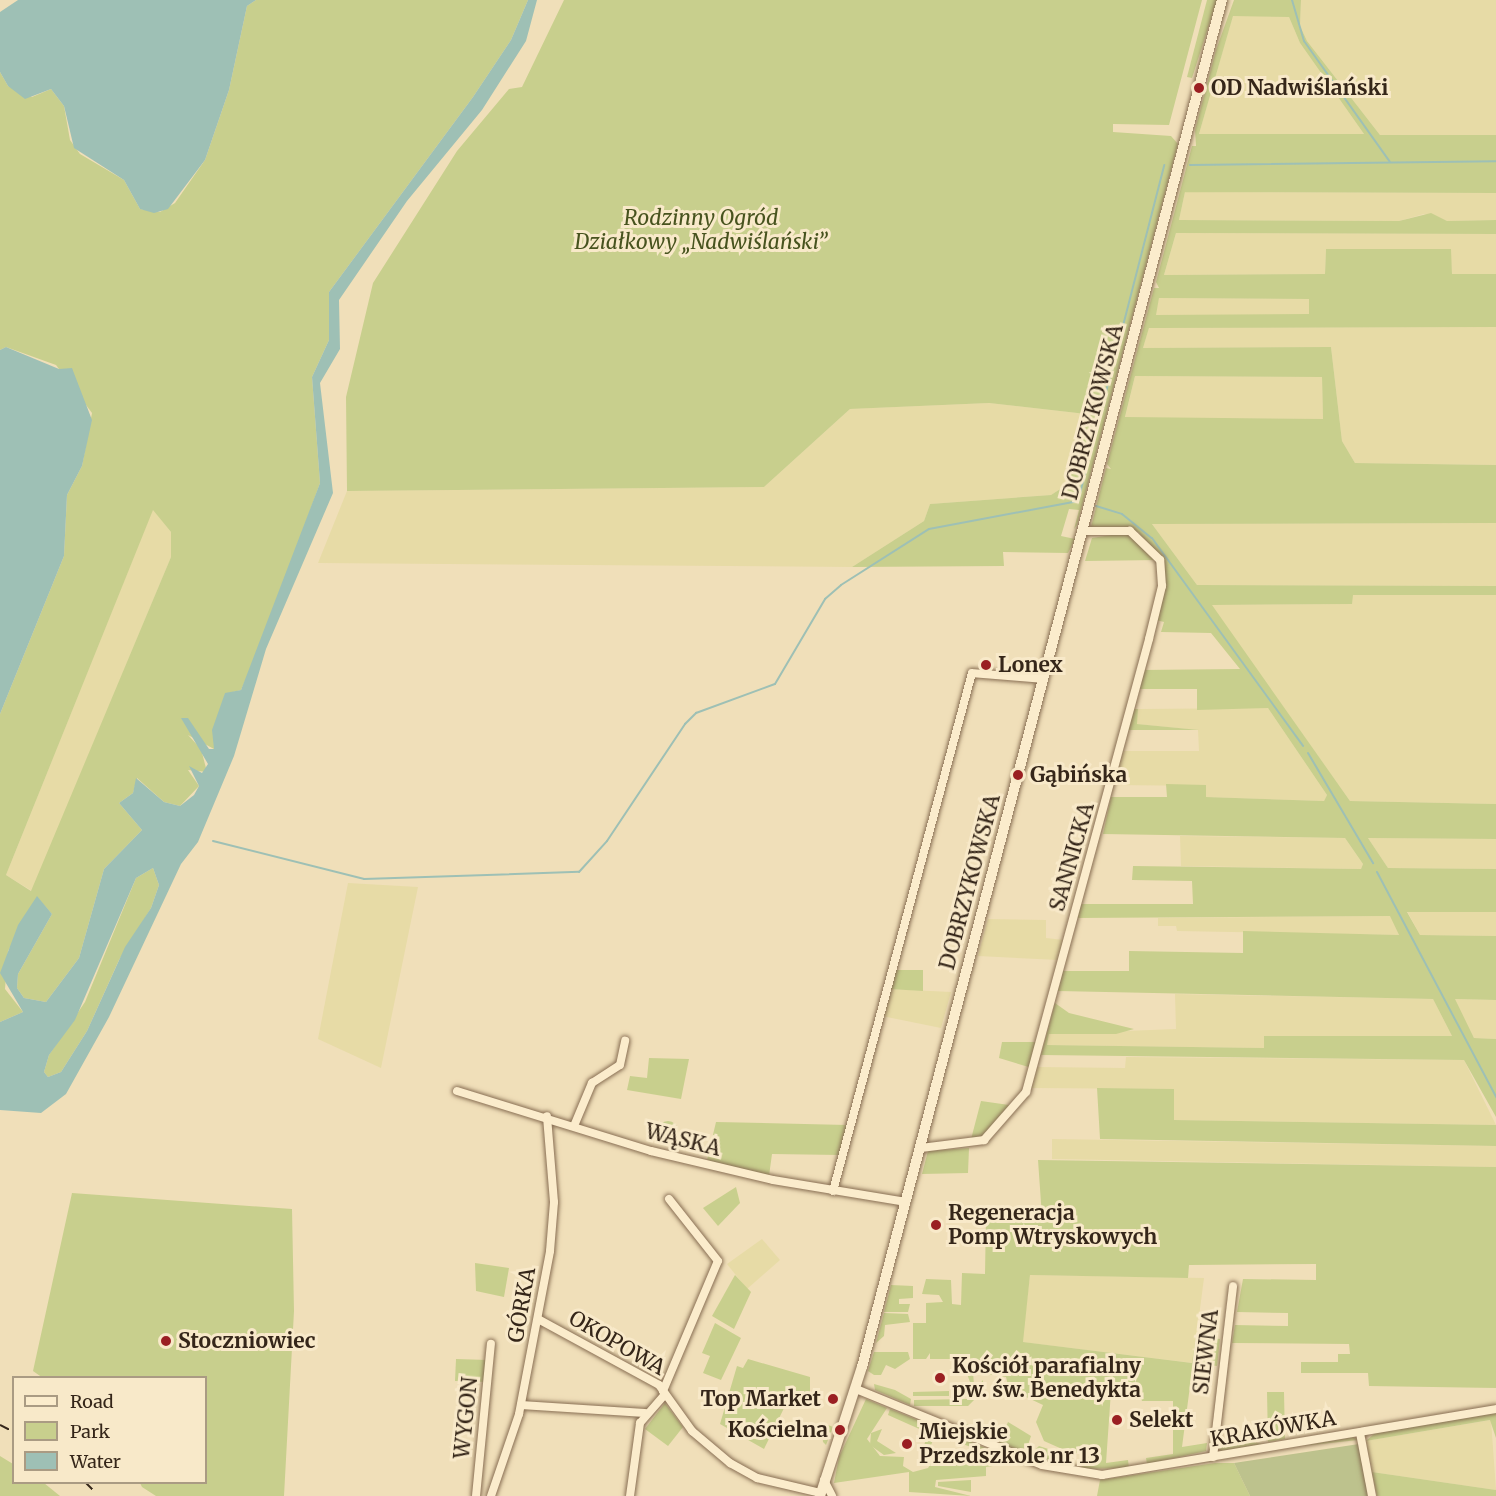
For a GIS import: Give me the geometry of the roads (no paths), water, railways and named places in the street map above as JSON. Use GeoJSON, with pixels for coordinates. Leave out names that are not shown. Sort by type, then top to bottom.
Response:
{"type":"FeatureCollection","features":[{"type":"Feature","properties":{"kind":"main road","name":"DOBRZYKOWSKA"},"geometry":{"type":"LineString","coordinates":[[821,1494],[856,1389],[921,1148],[1222,0]]}},
{"type":"Feature","properties":{"kind":"street","name":"SANNICKA"},"geometry":{"type":"LineString","coordinates":[[921,1148],[980,1143],[1023,1099],[1116,766],[1160,593],[1162,564],[1130,531],[1082,531]]}},
{"type":"Feature","properties":{"kind":"street"},"geometry":{"type":"LineString","coordinates":[[833,1191],[972,673],[1044,679]]}},
{"type":"Feature","properties":{"kind":"street"},"geometry":{"type":"LineString","coordinates":[[574,1126],[592,1083],[620,1065],[625,1041]]}},
{"type":"Feature","properties":{"kind":"street","name":"WĄSKA"},"geometry":{"type":"LineString","coordinates":[[457,1091],[547,1116],[651,1151],[833,1191],[906,1202]]}},
{"type":"Feature","properties":{"kind":"street","name":"GÓRKA"},"geometry":{"type":"LineString","coordinates":[[491,1496],[521,1405],[538,1319],[554,1202],[547,1116]]}},
{"type":"Feature","properties":{"kind":"street"},"geometry":{"type":"LineString","coordinates":[[630,1496],[645,1413],[664,1393],[718,1261],[669,1199]]}},
{"type":"Feature","properties":{"kind":"street","name":"SIEWNA"},"geometry":{"type":"LineString","coordinates":[[1213,1457],[1233,1286]]}},
{"type":"Feature","properties":{"kind":"street","name":"OKOPOWA"},"geometry":{"type":"LineString","coordinates":[[538,1319],[664,1393],[715,1453],[750,1475],[782,1486],[821,1494]]}},
{"type":"Feature","properties":{"kind":"street","name":"WYGON"},"geometry":{"type":"LineString","coordinates":[[476,1496],[491,1344]]}},
{"type":"Feature","properties":{"kind":"street","name":"KRAKÓWKA"},"geometry":{"type":"LineString","coordinates":[[856,1389],[1025,1458],[1072,1472],[1123,1473],[1496,1409]]}},
{"type":"Feature","properties":{"kind":"street"},"geometry":{"type":"LineString","coordinates":[[521,1405],[645,1413]]}},
{"type":"Feature","properties":{"kind":"street"},"geometry":{"type":"LineString","coordinates":[[1360,1433],[1372,1496]]}},
{"type":"Feature","properties":{"kind":"street"},"geometry":{"type":"LineString","coordinates":[[824,1480],[832,1496]]}},
{"type":"Feature","properties":{"kind":"street"},"geometry":{"type":"LineString","coordinates":[[778,1496],[782,1486]]}},
{"type":"Feature","properties":{"kind":"water"},"geometry":{"type":"Polygon","coordinates":[[[18,0],[256,0],[247,6],[229,90],[205,160],[168,209],[154,213],[140,209],[124,180],[74,148],[64,106],[51,89],[25,99],[8,86],[0,72],[0,12],[18,0]]]}},
{"type":"Feature","properties":{"kind":"water"},"geometry":{"type":"Polygon","coordinates":[[[528,0],[537,0],[526,41],[482,110],[407,201],[339,300],[340,349],[320,383],[333,493],[266,649],[234,756],[198,842],[181,864],[109,1017],[66,1094],[41,1113],[0,1110],[0,1022],[23,1012],[0,973],[18,925],[37,896],[52,914],[18,974],[17,988],[24,998],[46,1002],[79,958],[104,869],[142,830],[119,803],[133,793],[136,778],[164,802],[180,806],[194,795],[199,786],[189,766],[202,773],[208,764],[181,718],[188,718],[209,749],[214,749],[212,730],[225,693],[241,690],[320,483],[312,377],[329,340],[329,292],[473,97],[511,40],[528,0]],[[153,868],[136,878],[75,1020],[49,1055],[44,1072],[48,1077],[61,1072],[87,1031],[125,947],[151,908],[159,885],[153,868]]]}},
{"type":"Feature","properties":{"kind":"water"},"geometry":{"type":"Polygon","coordinates":[[[6,347],[59,369],[72,368],[92,420],[82,466],[67,495],[64,556],[0,714],[0,350],[6,347]]]}},
{"type":"Feature","properties":{"kind":"waterway"},"geometry":{"type":"LineString","coordinates":[[1292,0],[1304,41],[1390,162]]}},
{"type":"Feature","properties":{"kind":"waterway"},"geometry":{"type":"LineString","coordinates":[[1190,165],[1496,161]]}},
{"type":"Feature","properties":{"kind":"waterway"},"geometry":{"type":"LineString","coordinates":[[213,841],[364,879],[579,872],[607,841],[685,724],[696,713],[775,684],[825,599],[841,585],[929,529],[1078,501],[1164,165]]}},
{"type":"Feature","properties":{"kind":"waterway"},"geometry":{"type":"LineString","coordinates":[[1096,506],[1122,514],[1152,538],[1303,746]]}},
{"type":"Feature","properties":{"kind":"waterway"},"geometry":{"type":"LineString","coordinates":[[1308,753],[1373,863]]}},
{"type":"Feature","properties":{"kind":"waterway"},"geometry":{"type":"LineString","coordinates":[[1377,872],[1496,1097]]}},
{"type":"Feature","properties":{"kind":"railway"},"geometry":{"type":"LineString","coordinates":[[0,1425],[12,1431]]}},
{"type":"Feature","properties":{"kind":"railway"},"geometry":{"type":"LineString","coordinates":[[87,1484],[99,1496]]}},
{"type":"Feature","properties":{"kind":"place","name":"OD Nadwiślański"},"geometry":{"type":"Point","coordinates":[1199,88]}},
{"type":"Feature","properties":{"kind":"place","name":"Lonex"},"geometry":{"type":"Point","coordinates":[986,665]}},
{"type":"Feature","properties":{"kind":"place","name":"Gąbińska"},"geometry":{"type":"Point","coordinates":[1018,775]}},
{"type":"Feature","properties":{"kind":"place","name":"Regeneracja Pomp Wtryskowych"},"geometry":{"type":"Point","coordinates":[936,1225]}},
{"type":"Feature","properties":{"kind":"place","name":"Stoczniowiec"},"geometry":{"type":"Point","coordinates":[166,1341]}},
{"type":"Feature","properties":{"kind":"place","name":"Kościół parafialny pw. św. Benedykta"},"geometry":{"type":"Point","coordinates":[940,1378]}},
{"type":"Feature","properties":{"kind":"place","name":"Top Market"},"geometry":{"type":"Point","coordinates":[833,1399]}},
{"type":"Feature","properties":{"kind":"place","name":"Selekt"},"geometry":{"type":"Point","coordinates":[1117,1420]}},
{"type":"Feature","properties":{"kind":"place","name":"Kościelna"},"geometry":{"type":"Point","coordinates":[840,1430]}},
{"type":"Feature","properties":{"kind":"place","name":"Miejskie Przedszkole nr 13"},"geometry":{"type":"Point","coordinates":[907,1444]}},
{"type":"Feature","properties":{"kind":"park label","name":"Rodzinny Ogród Działkowy „Nadwiślański”"},"geometry":{"type":"Point","coordinates":[701,230]}}]}
